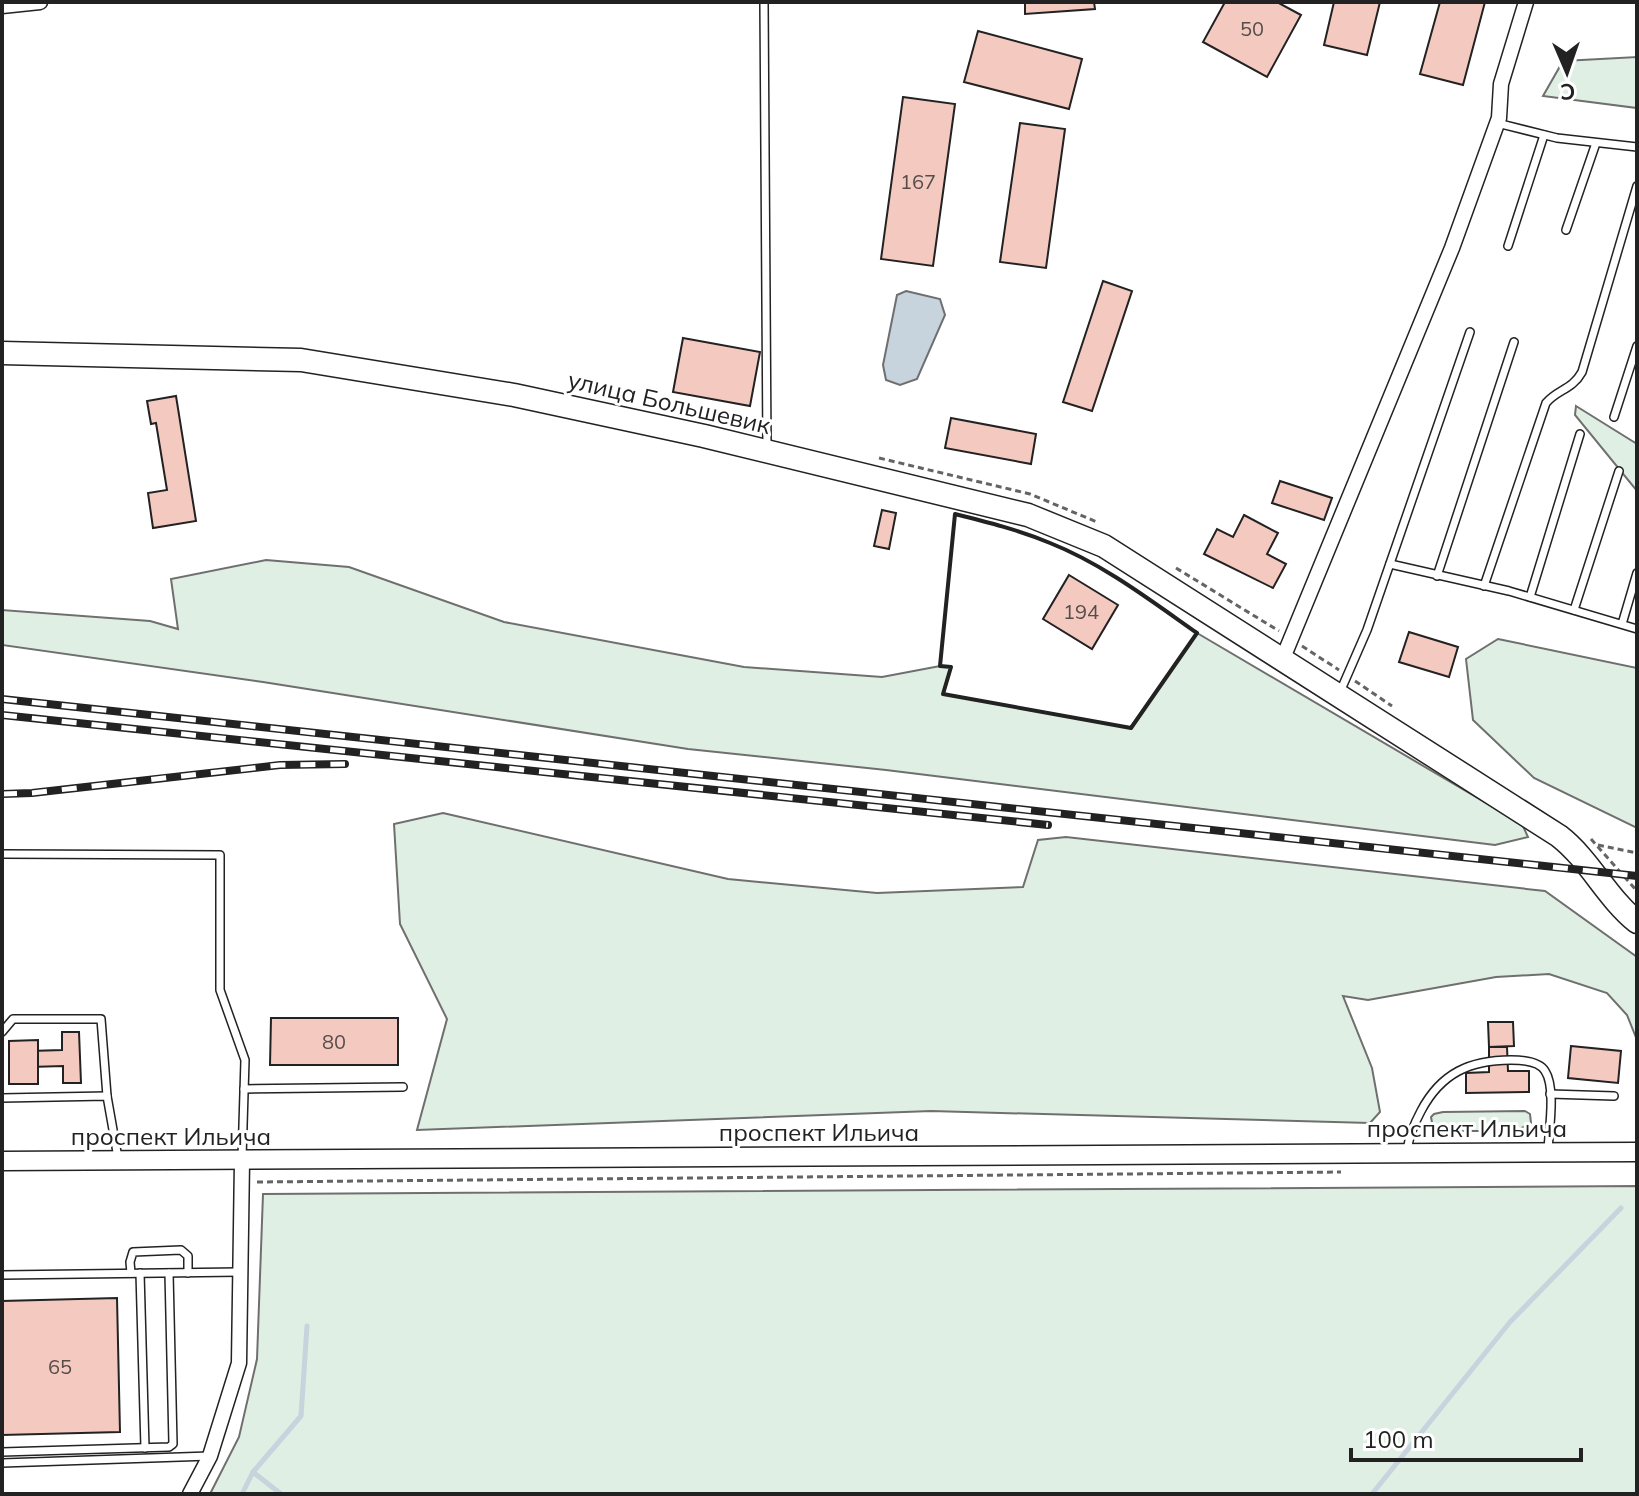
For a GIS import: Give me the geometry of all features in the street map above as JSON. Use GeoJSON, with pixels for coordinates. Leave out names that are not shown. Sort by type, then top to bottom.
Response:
{"type":"FeatureCollection","features":[{"type":"Feature","properties":{"kind":"main road","name":"улица Большевик"},"geometry":{"type":"LineString","coordinates":[[2,353],[301,360],[514,395],[767,451],[1028,515],[1057,525],[1104,546],[1287,648],[1344,685],[1559,836],[1584,860],[1617,904],[1637,922]]}},
{"type":"Feature","properties":{"kind":"street"},"geometry":{"type":"LineString","coordinates":[[2,6],[40,2]]}},
{"type":"Feature","properties":{"kind":"street"},"geometry":{"type":"LineString","coordinates":[[1287,648],[1452,248],[1497,123],[1501,84],[1526,2]]}},
{"type":"Feature","properties":{"kind":"street","name":"проспект Ильича"},"geometry":{"type":"LineString","coordinates":[[2,1161],[1637,1152]]}},
{"type":"Feature","properties":{"kind":"street"},"geometry":{"type":"LineString","coordinates":[[190,1494],[210,1456],[239,1363],[242,1161]]}},
{"type":"Feature","properties":{"kind":"lane"},"geometry":{"type":"LineString","coordinates":[[764,2],[767,451]]}},
{"type":"Feature","properties":{"kind":"lane"},"geometry":{"type":"LineString","coordinates":[[1497,123],[1544,135],[1637,147]]}},
{"type":"Feature","properties":{"kind":"lane"},"geometry":{"type":"LineString","coordinates":[[1508,246],[1544,135]]}},
{"type":"Feature","properties":{"kind":"lane"},"geometry":{"type":"LineString","coordinates":[[1566,230],[1596,143]]}},
{"type":"Feature","properties":{"kind":"lane"},"geometry":{"type":"LineString","coordinates":[[1484,586],[1546,403],[1552,396],[1571,387],[1582,372],[1637,186]]}},
{"type":"Feature","properties":{"kind":"lane"},"geometry":{"type":"LineString","coordinates":[[1344,685],[1367,630],[1470,332]]}},
{"type":"Feature","properties":{"kind":"lane"},"geometry":{"type":"LineString","coordinates":[[1437,576],[1514,342]]}},
{"type":"Feature","properties":{"kind":"lane"},"geometry":{"type":"LineString","coordinates":[[1614,417],[1637,346]]}},
{"type":"Feature","properties":{"kind":"lane"},"geometry":{"type":"LineString","coordinates":[[1530,597],[1580,434]]}},
{"type":"Feature","properties":{"kind":"lane"},"geometry":{"type":"LineString","coordinates":[[1574,610],[1619,471]]}},
{"type":"Feature","properties":{"kind":"lane"},"geometry":{"type":"LineString","coordinates":[[1390,564],[1530,597],[1637,629]]}},
{"type":"Feature","properties":{"kind":"lane"},"geometry":{"type":"LineString","coordinates":[[1622,624],[1637,573]]}},
{"type":"Feature","properties":{"kind":"lane"},"geometry":{"type":"LineString","coordinates":[[2,854],[220,855],[220,990],[245,1060],[242,1161]]}},
{"type":"Feature","properties":{"kind":"lane"},"geometry":{"type":"LineString","coordinates":[[2,1032],[13,1019],[101,1019],[107,1096],[118,1161]]}},
{"type":"Feature","properties":{"kind":"lane"},"geometry":{"type":"LineString","coordinates":[[1407,1153],[1412,1129],[1431,1093],[1444,1079],[1459,1068],[1495,1060],[1529,1062],[1540,1065],[1546,1072],[1550,1094],[1548,1152]]}},
{"type":"Feature","properties":{"kind":"lane"},"geometry":{"type":"LineString","coordinates":[[244,1089],[403,1087]]}},
{"type":"Feature","properties":{"kind":"lane"},"geometry":{"type":"LineString","coordinates":[[1550,1094],[1614,1096]]}},
{"type":"Feature","properties":{"kind":"lane"},"geometry":{"type":"LineString","coordinates":[[2,1098],[107,1096]]}},
{"type":"Feature","properties":{"kind":"lane"},"geometry":{"type":"LineString","coordinates":[[131,1273],[133,1252],[181,1250],[188,1256],[188,1273]]}},
{"type":"Feature","properties":{"kind":"lane"},"geometry":{"type":"LineString","coordinates":[[2,1275],[240,1272]]}},
{"type":"Feature","properties":{"kind":"lane"},"geometry":{"type":"LineString","coordinates":[[140,1273],[145,1448]]}},
{"type":"Feature","properties":{"kind":"lane"},"geometry":{"type":"LineString","coordinates":[[2,1452],[169,1447],[174,1438],[169,1273]]}},
{"type":"Feature","properties":{"kind":"lane"},"geometry":{"type":"LineString","coordinates":[[2,1463],[210,1456]]}},
{"type":"Feature","properties":{"kind":"path"},"geometry":{"type":"LineString","coordinates":[[867,455],[1030,494],[1104,525]]}},
{"type":"Feature","properties":{"kind":"path"},"geometry":{"type":"LineString","coordinates":[[1166,562],[1344,685],[1401,712]]}},
{"type":"Feature","properties":{"kind":"path"},"geometry":{"type":"LineString","coordinates":[[1588,836],[1637,891]]}},
{"type":"Feature","properties":{"kind":"path"},"geometry":{"type":"LineString","coordinates":[[1598,845],[1637,853]]}},
{"type":"Feature","properties":{"kind":"path"},"geometry":{"type":"LineString","coordinates":[[242,1182],[1352,1172]]}},
{"type":"Feature","properties":{"kind":"green space"},"geometry":{"type":"Polygon","coordinates":[[[1637,57],[1637,108],[1543,96],[1563,61],[1637,57]]]}},
{"type":"Feature","properties":{"kind":"green space"},"geometry":{"type":"Polygon","coordinates":[[[1576,406],[1637,444],[1637,491],[1575,415],[1576,406]]]}},
{"type":"Feature","properties":{"kind":"green space"},"geometry":{"type":"Polygon","coordinates":[[[266,560],[349,567],[504,622],[744,667],[882,677],[940,666],[951,667],[943,694],[1130,728],[1197,633],[1522,824],[1528,837],[1495,845],[886,770],[688,749],[263,682],[2,645],[2,610],[150,621],[178,629],[171,579],[266,560]]]}},
{"type":"Feature","properties":{"kind":"green space"},"geometry":{"type":"Polygon","coordinates":[[[1498,639],[1637,668],[1637,828],[1534,778],[1473,720],[1466,659],[1498,639]]]}},
{"type":"Feature","properties":{"kind":"green space"},"geometry":{"type":"Polygon","coordinates":[[[443,813],[728,879],[877,893],[1023,887],[1038,840],[1066,837],[1545,891],[1637,957],[1637,1040],[1627,1015],[1607,993],[1549,974],[1496,977],[1368,1000],[1343,996],[1372,1068],[1380,1112],[1370,1123],[931,1111],[417,1130],[447,1019],[400,924],[394,824],[443,813]]]}},
{"type":"Feature","properties":{"kind":"green space"},"geometry":{"type":"Polygon","coordinates":[[[1525,1111],[1530,1114],[1531,1123],[1516,1131],[1441,1131],[1433,1128],[1431,1117],[1443,1112],[1525,1111]]]}},
{"type":"Feature","properties":{"kind":"green space"},"geometry":{"type":"Polygon","coordinates":[[[1637,1186],[1637,1494],[210,1494],[239,1437],[257,1359],[263,1194],[1637,1186]]]}},
{"type":"Feature","properties":{"kind":"shaded area"},"geometry":{"type":"Polygon","coordinates":[[[906,291],[940,299],[945,315],[917,379],[900,385],[886,380],[883,365],[897,295],[906,291]]]}},
{"type":"Feature","properties":{"kind":"building"},"geometry":{"type":"Polygon","coordinates":[[[1025,2],[1094,2],[1095,9],[1025,14],[1025,2]]]}},
{"type":"Feature","properties":{"kind":"building"},"geometry":{"type":"Polygon","coordinates":[[[1225,2],[1277,2],[1301,15],[1267,77],[1203,42],[1225,2]]]}},
{"type":"Feature","properties":{"kind":"building"},"geometry":{"type":"Polygon","coordinates":[[[1334,2],[1380,2],[1367,55],[1324,45],[1334,2]]]}},
{"type":"Feature","properties":{"kind":"building"},"geometry":{"type":"Polygon","coordinates":[[[1440,2],[1485,2],[1463,85],[1420,74],[1440,2]]]}},
{"type":"Feature","properties":{"kind":"building"},"geometry":{"type":"Polygon","coordinates":[[[978,31],[1082,59],[1069,109],[964,82],[978,31]]]}},
{"type":"Feature","properties":{"kind":"building"},"geometry":{"type":"Polygon","coordinates":[[[903,97],[955,104],[933,266],[881,259],[903,97]]]}},
{"type":"Feature","properties":{"kind":"building"},"geometry":{"type":"Polygon","coordinates":[[[1020,123],[1065,129],[1046,268],[1000,262],[1020,123]]]}},
{"type":"Feature","properties":{"kind":"building"},"geometry":{"type":"Polygon","coordinates":[[[1103,281],[1132,291],[1092,411],[1063,402],[1103,281]]]}},
{"type":"Feature","properties":{"kind":"building"},"geometry":{"type":"Polygon","coordinates":[[[683,338],[760,352],[750,406],[673,392],[683,338]]]}},
{"type":"Feature","properties":{"kind":"building"},"geometry":{"type":"Polygon","coordinates":[[[176,396],[196,521],[153,528],[148,493],[167,490],[156,423],[151,424],[147,401],[176,396]]]}},
{"type":"Feature","properties":{"kind":"building"},"geometry":{"type":"Polygon","coordinates":[[[951,418],[1036,434],[1031,464],[945,448],[951,418]]]}},
{"type":"Feature","properties":{"kind":"building"},"geometry":{"type":"Polygon","coordinates":[[[1280,481],[1332,498],[1324,520],[1272,503],[1280,481]]]}},
{"type":"Feature","properties":{"kind":"building"},"geometry":{"type":"Polygon","coordinates":[[[882,510],[896,513],[889,549],[874,546],[882,510]]]}},
{"type":"Feature","properties":{"kind":"building"},"geometry":{"type":"Polygon","coordinates":[[[1244,515],[1278,533],[1267,554],[1286,564],[1273,588],[1204,554],[1217,529],[1233,537],[1244,515]]]}},
{"type":"Feature","properties":{"kind":"building"},"geometry":{"type":"Polygon","coordinates":[[[1069,575],[1118,605],[1092,649],[1043,619],[1069,575]]]}},
{"type":"Feature","properties":{"kind":"building"},"geometry":{"type":"Polygon","coordinates":[[[1409,632],[1458,647],[1449,677],[1399,662],[1409,632]]]}},
{"type":"Feature","properties":{"kind":"building"},"geometry":{"type":"Polygon","coordinates":[[[271,1018],[398,1018],[398,1065],[270,1065],[271,1018]]]}},
{"type":"Feature","properties":{"kind":"building"},"geometry":{"type":"Polygon","coordinates":[[[1488,1022],[1513,1022],[1514,1046],[1489,1047],[1488,1022]]]}},
{"type":"Feature","properties":{"kind":"building"},"geometry":{"type":"Polygon","coordinates":[[[62,1032],[79,1032],[81,1083],[63,1083],[63,1066],[30,1067],[30,1051],[62,1050],[62,1032]]]}},
{"type":"Feature","properties":{"kind":"building"},"geometry":{"type":"Polygon","coordinates":[[[38,1040],[38,1084],[9,1084],[9,1041],[38,1040]]]}},
{"type":"Feature","properties":{"kind":"building"},"geometry":{"type":"Polygon","coordinates":[[[1571,1046],[1621,1051],[1618,1083],[1568,1078],[1571,1046]]]}},
{"type":"Feature","properties":{"kind":"building"},"geometry":{"type":"Polygon","coordinates":[[[1489,1047],[1507,1047],[1508,1071],[1529,1071],[1529,1092],[1466,1093],[1466,1073],[1489,1072],[1489,1047]]]}},
{"type":"Feature","properties":{"kind":"building"},"geometry":{"type":"Polygon","coordinates":[[[117,1298],[120,1432],[2,1435],[2,1301],[117,1298]]]}},
{"type":"Feature","properties":{"kind":"waterway"},"geometry":{"type":"LineString","coordinates":[[1372,1494],[1510,1322],[1621,1208]]}},
{"type":"Feature","properties":{"kind":"waterway"},"geometry":{"type":"LineString","coordinates":[[242,1494],[253,1472],[301,1416],[307,1326]]}},
{"type":"Feature","properties":{"kind":"waterway"},"geometry":{"type":"LineString","coordinates":[[253,1472],[281,1494]]}},
{"type":"Feature","properties":{"kind":"railway"},"geometry":{"type":"LineString","coordinates":[[2,699],[1637,876]]}},
{"type":"Feature","properties":{"kind":"railway"},"geometry":{"type":"LineString","coordinates":[[2,715],[1048,825]]}},
{"type":"Feature","properties":{"kind":"railway"},"geometry":{"type":"LineString","coordinates":[[2,794],[280,765],[345,764]]}},
{"type":"Feature","properties":{"kind":"wall"},"geometry":{"type":"LineString","coordinates":[[955,514],[1038,538],[1089,561],[1197,633],[1131,728],[943,694],[951,667],[940,666],[955,514]]}}]}
